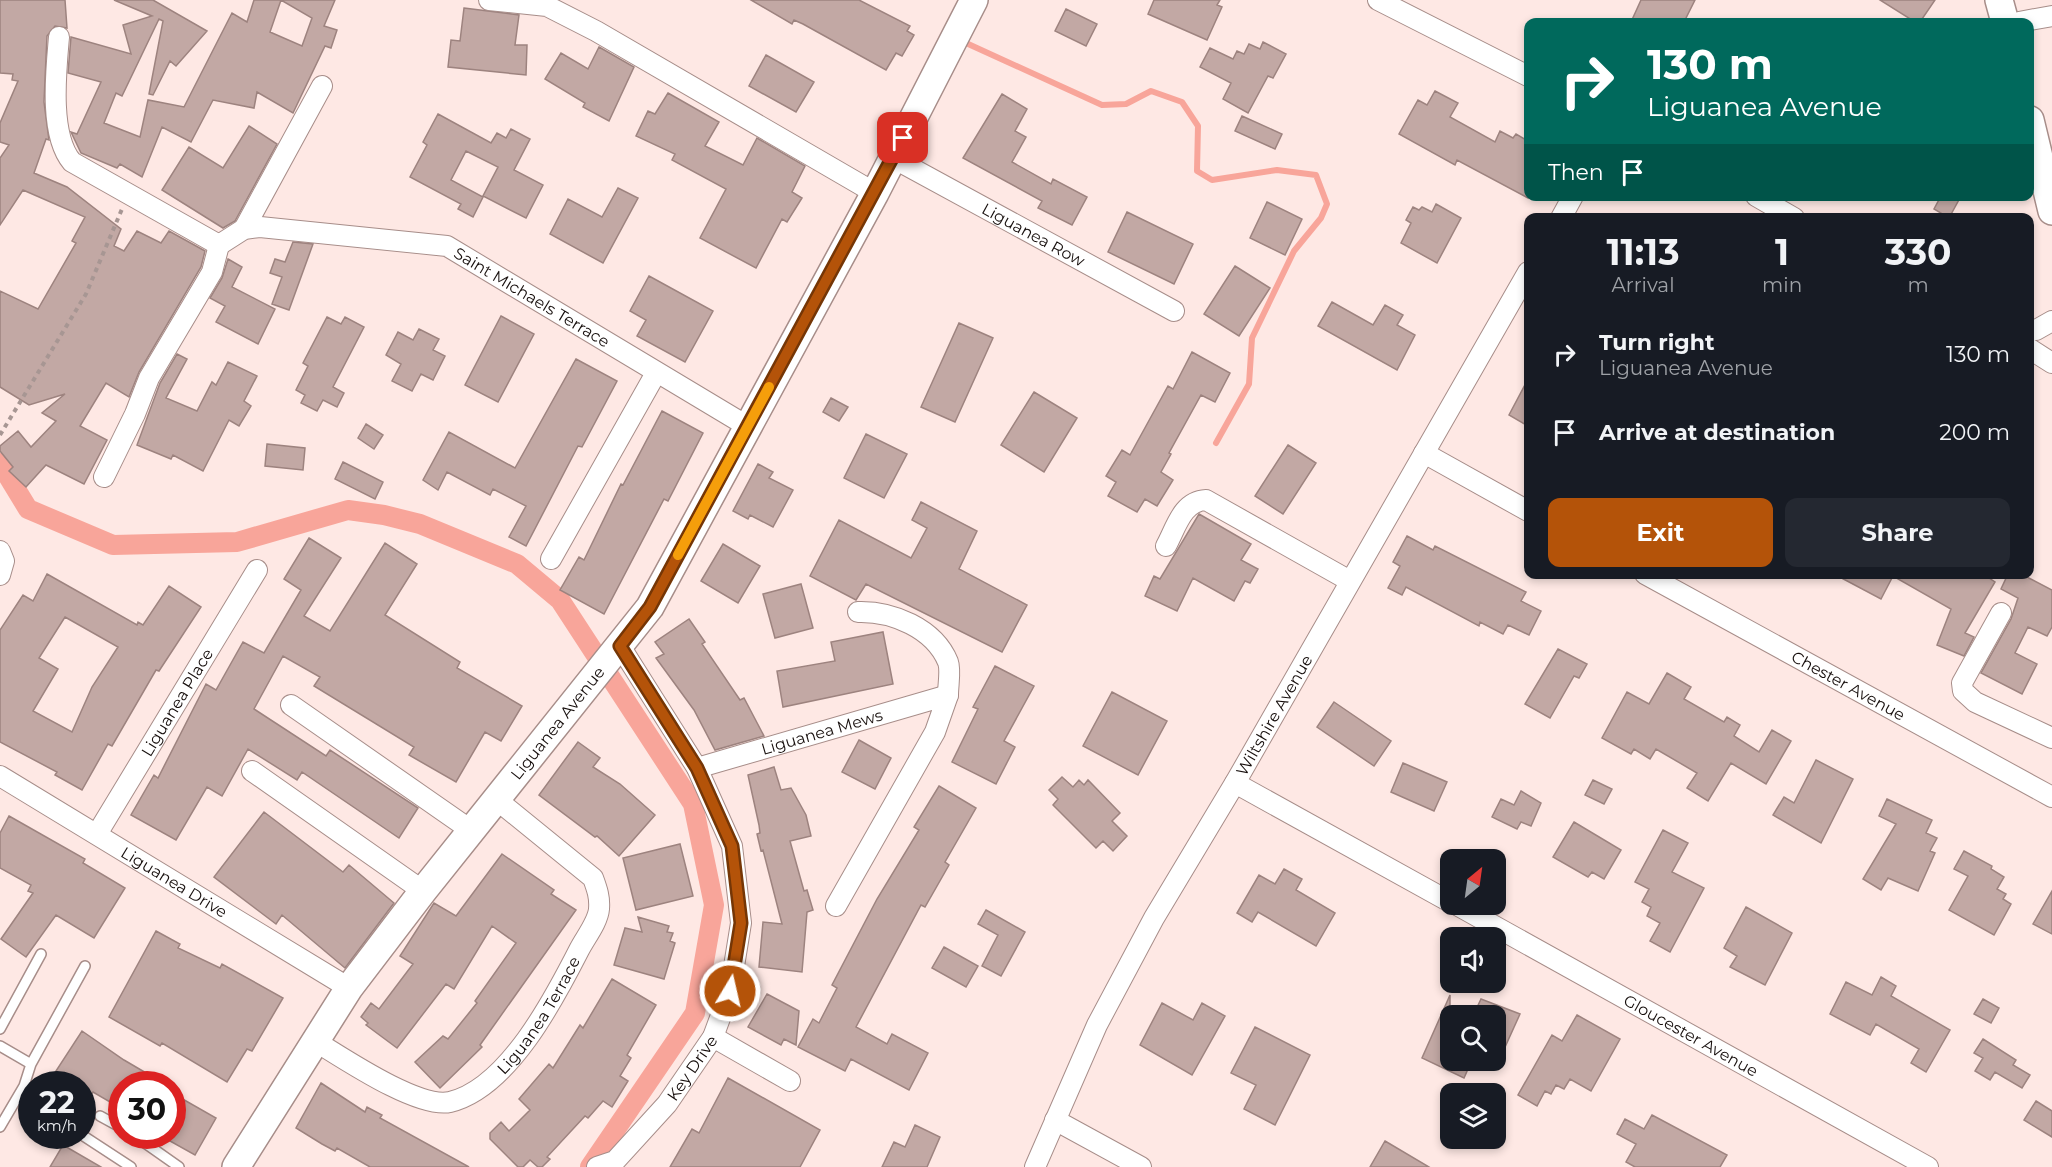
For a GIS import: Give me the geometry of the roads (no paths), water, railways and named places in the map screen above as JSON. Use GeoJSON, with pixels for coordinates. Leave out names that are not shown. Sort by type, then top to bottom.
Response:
{"type":"FeatureCollection","features":[{"type":"Feature","properties":{"kind":"main road","name":"Liguanea Avenue"},"geometry":{"type":"LineString","coordinates":[[236,1167],[349,988],[423,891],[650,607],[875,193],[974,0]]}},
{"type":"Feature","properties":{"kind":"main road"},"geometry":{"type":"LineString","coordinates":[[1999,0],[2004,18]]}},
{"type":"Feature","properties":{"kind":"main road"},"geometry":{"type":"LineString","coordinates":[[2034,137],[2052,211]]}},
{"type":"Feature","properties":{"kind":"street"},"geometry":{"type":"LineString","coordinates":[[489,0],[547,6],[596,31],[875,193]]}},
{"type":"Feature","properties":{"kind":"street"},"geometry":{"type":"LineString","coordinates":[[1378,0],[1524,74]]}},
{"type":"Feature","properties":{"kind":"street"},"geometry":{"type":"LineString","coordinates":[[2034,19],[2052,16]]}},
{"type":"Feature","properties":{"kind":"street"},"geometry":{"type":"LineString","coordinates":[[59,37],[56,78],[61,145],[72,162],[219,245]]}},
{"type":"Feature","properties":{"kind":"street"},"geometry":{"type":"LineString","coordinates":[[104,477],[135,414],[149,378],[212,272],[219,245],[252,228],[322,86]]}},
{"type":"Feature","properties":{"kind":"street","name":"Liguanea Row"},"geometry":{"type":"LineString","coordinates":[[893,158],[1174,311]]}},
{"type":"Feature","properties":{"kind":"street"},"geometry":{"type":"LineString","coordinates":[[1765,201],[1785,213]]}},
{"type":"Feature","properties":{"kind":"street","name":"Saint Michaels Terrace"},"geometry":{"type":"LineString","coordinates":[[252,228],[447,246],[747,426]]}},
{"type":"Feature","properties":{"kind":"street","name":"Wiltshire Avenue"},"geometry":{"type":"LineString","coordinates":[[1035,1167],[1097,1025],[1144,938],[1524,279]]}},
{"type":"Feature","properties":{"kind":"street"},"geometry":{"type":"LineString","coordinates":[[2034,330],[2052,321]]}},
{"type":"Feature","properties":{"kind":"street"},"geometry":{"type":"LineString","coordinates":[[2034,352],[2052,363]]}},
{"type":"Feature","properties":{"kind":"street"},"geometry":{"type":"LineString","coordinates":[[551,560],[656,373]]}},
{"type":"Feature","properties":{"kind":"street"},"geometry":{"type":"LineString","coordinates":[[1424,453],[1524,509]]}},
{"type":"Feature","properties":{"kind":"street"},"geometry":{"type":"LineString","coordinates":[[1166,546],[1186,508],[1195,500],[1206,500],[1350,581]]}},
{"type":"Feature","properties":{"kind":"street"},"geometry":{"type":"LineString","coordinates":[[0,551],[4,561],[0,575]]}},
{"type":"Feature","properties":{"kind":"street","name":"Liguanea Place"},"geometry":{"type":"LineString","coordinates":[[97,834],[257,570]]}},
{"type":"Feature","properties":{"kind":"street","name":"Chester Avenue"},"geometry":{"type":"LineString","coordinates":[[1654,579],[2052,796]]}},
{"type":"Feature","properties":{"kind":"street"},"geometry":{"type":"LineString","coordinates":[[836,906],[935,732],[948,695],[949,663],[932,639],[905,621],[880,611],[858,612]]}},
{"type":"Feature","properties":{"kind":"street"},"geometry":{"type":"LineString","coordinates":[[2001,613],[1962,683],[1963,691],[1975,702],[2052,738]]}},
{"type":"Feature","properties":{"kind":"street","name":"Key Drive"},"geometry":{"type":"LineString","coordinates":[[612,1165],[667,1104],[713,1037],[730,991],[741,923],[732,846],[697,768],[617,649]]}},
{"type":"Feature","properties":{"kind":"street","name":"Liguanea Mews"},"geometry":{"type":"LineString","coordinates":[[697,768],[948,695]]}},
{"type":"Feature","properties":{"kind":"street"},"geometry":{"type":"LineString","coordinates":[[291,705],[472,831]]}},
{"type":"Feature","properties":{"kind":"street"},"geometry":{"type":"LineString","coordinates":[[252,771],[423,891]]}},
{"type":"Feature","properties":{"kind":"street","name":"Liguanea Drive"},"geometry":{"type":"LineString","coordinates":[[0,776],[349,988]]}},
{"type":"Feature","properties":{"kind":"street"},"geometry":{"type":"LineString","coordinates":[[1235,783],[1440,896]]}},
{"type":"Feature","properties":{"kind":"street","name":"Liguanea Terrace"},"geometry":{"type":"LineString","coordinates":[[315,1041],[411,1096],[431,1102],[449,1102],[477,1091],[518,1052],[555,997],[599,911],[599,894],[592,878],[497,800]]}},
{"type":"Feature","properties":{"kind":"street","name":"Gloucester Avenue"},"geometry":{"type":"LineString","coordinates":[[1475,915],[1928,1167]]}},
{"type":"Feature","properties":{"kind":"street"},"geometry":{"type":"LineString","coordinates":[[713,1037],[790,1081]]}},
{"type":"Feature","properties":{"kind":"street"},"geometry":{"type":"LineString","coordinates":[[1055,1120],[1141,1167]]}},
{"type":"Feature","properties":{"kind":"lane"},"geometry":{"type":"LineString","coordinates":[[0,1029],[41,954]]}},
{"type":"Feature","properties":{"kind":"lane"},"geometry":{"type":"LineString","coordinates":[[0,1127],[24,1086],[31,1064],[84,966]]}},
{"type":"Feature","properties":{"kind":"lane"},"geometry":{"type":"LineString","coordinates":[[0,1046],[31,1064]]}},
{"type":"Feature","properties":{"kind":"lane"},"geometry":{"type":"LineString","coordinates":[[100,1116],[108,1120]]}},
{"type":"Feature","properties":{"kind":"lane"},"geometry":{"type":"LineString","coordinates":[[96,1144],[130,1167]]}},
{"type":"Feature","properties":{"kind":"lane"},"geometry":{"type":"LineString","coordinates":[[153,1149],[178,1167]]}},
{"type":"Feature","properties":{"kind":"waterway"},"geometry":{"type":"LineString","coordinates":[[966,43],[1102,105],[1126,104],[1151,91],[1182,102],[1198,126],[1197,171],[1212,180],[1277,170],[1316,175],[1327,204],[1321,218],[1294,251],[1252,338],[1249,384],[1216,443]]}},
{"type":"Feature","properties":{"kind":"waterway"},"geometry":{"type":"LineString","coordinates":[[0,463],[28,509],[113,545],[237,542],[348,510],[384,515],[420,524],[517,564],[560,600],[693,804],[714,905],[695,1013],[590,1167]]}}]}
